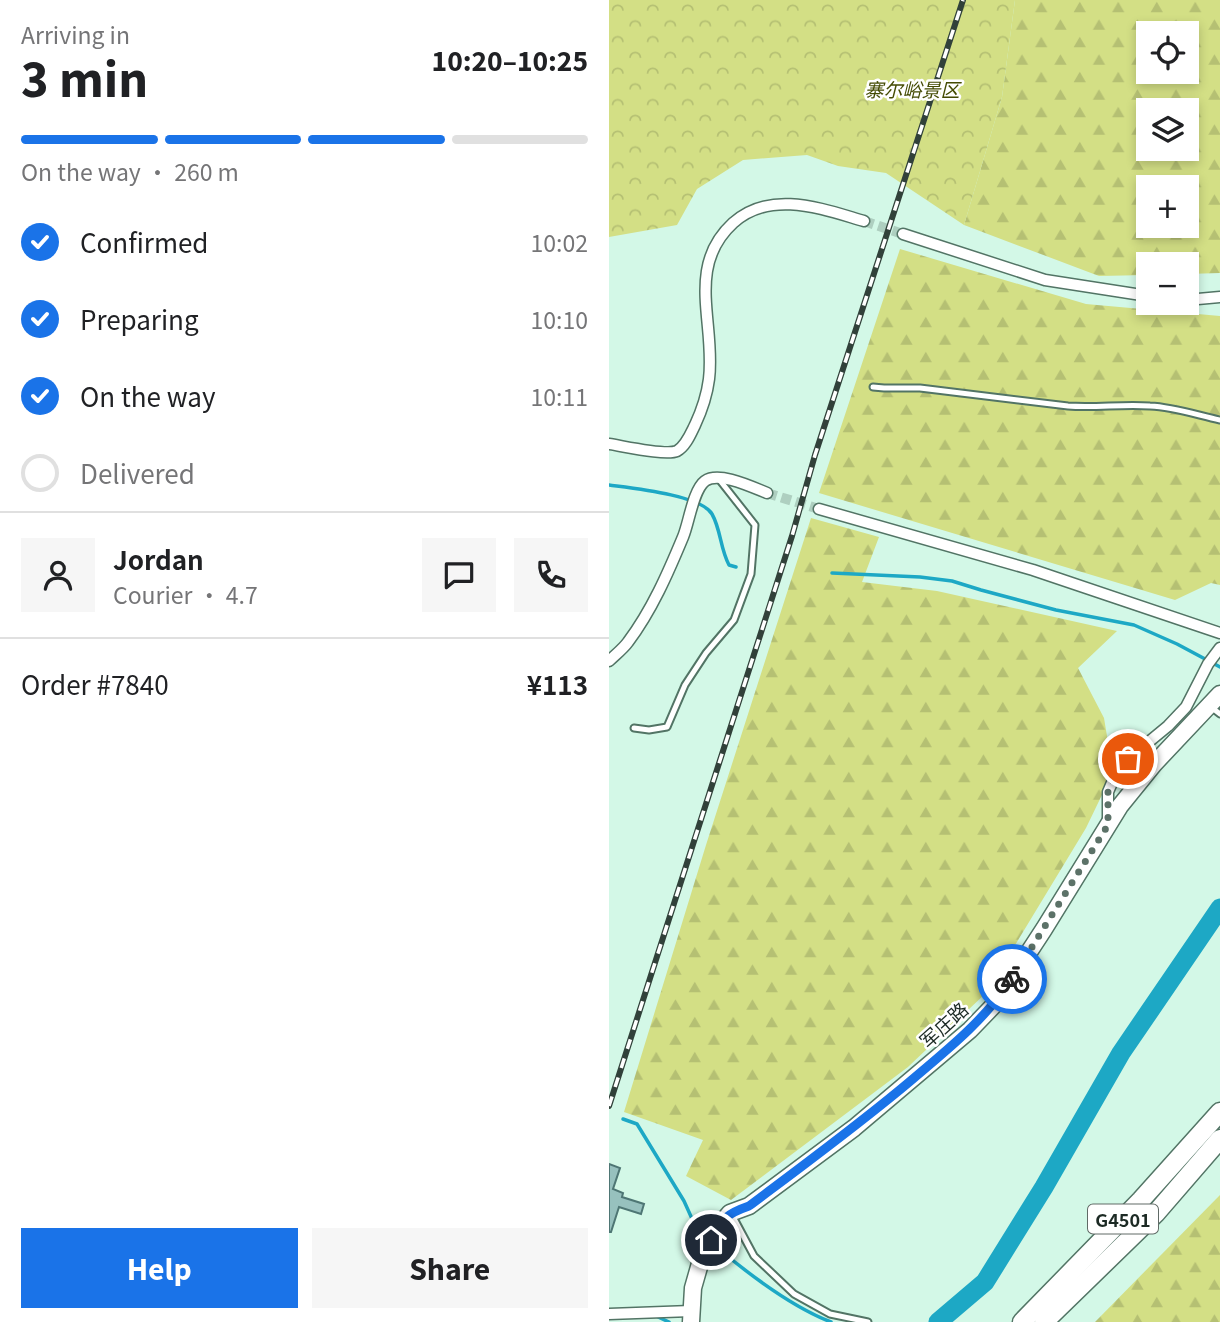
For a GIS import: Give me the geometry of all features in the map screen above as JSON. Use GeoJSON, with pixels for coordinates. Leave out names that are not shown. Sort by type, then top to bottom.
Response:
{"type":"FeatureCollection","features":[{"type":"Feature","properties":{"kind":"highway","name":"G4501"},"geometry":{"type":"LineString","coordinates":[[1022,1322],[1142,1200],[1220,1112]]}},
{"type":"Feature","properties":{"kind":"highway","name":"G4501"},"geometry":{"type":"LineString","coordinates":[[1044,1322],[1156,1213],[1220,1139]]}},
{"type":"Feature","properties":{"kind":"main road","name":"军庄路"},"geometry":{"type":"LineString","coordinates":[[691,1316],[693,1288],[703,1253],[730,1213],[749,1206],[854,1128],[970,1030],[995,1004],[1120,806],[1154,764],[1216,704]]}},
{"type":"Feature","properties":{"kind":"street"},"geometry":{"type":"LineString","coordinates":[[609,443],[661,452],[676,451],[687,442],[705,400],[710,377],[705,298],[709,257],[721,235],[738,219],[759,207],[784,204],[813,207],[865,221]]}},
{"type":"Feature","properties":{"kind":"street"},"geometry":{"type":"LineString","coordinates":[[903,234],[1045,280],[1136,294]]}},
{"type":"Feature","properties":{"kind":"street"},"geometry":{"type":"LineString","coordinates":[[1199,299],[1220,297]]}},
{"type":"Feature","properties":{"kind":"street"},"geometry":{"type":"LineString","coordinates":[[609,661],[627,644],[662,586],[698,491],[705,481],[718,478],[737,481],[767,493]]}},
{"type":"Feature","properties":{"kind":"street"},"geometry":{"type":"LineString","coordinates":[[819,509],[1033,570],[1220,633]]}},
{"type":"Feature","properties":{"kind":"street"},"geometry":{"type":"LineString","coordinates":[[1108,825],[1108,792],[1114,778],[1128,759],[1168,726],[1186,707],[1207,664],[1220,648]]}},
{"type":"Feature","properties":{"kind":"street"},"geometry":{"type":"LineString","coordinates":[[609,1314],[691,1316]]}},
{"type":"Feature","properties":{"kind":"lane"},"geometry":{"type":"LineString","coordinates":[[873,387],[920,388],[1068,406],[1143,405],[1163,407],[1220,421]]}},
{"type":"Feature","properties":{"kind":"lane"},"geometry":{"type":"LineString","coordinates":[[633,728],[649,730],[667,727],[685,685],[706,653],[734,620],[751,574],[755,525],[718,478]]}},
{"type":"Feature","properties":{"kind":"lane"},"geometry":{"type":"LineString","coordinates":[[730,1213],[754,1256],[794,1294],[830,1314],[868,1322]]}},
{"type":"Feature","properties":{"kind":"green space","name":"寨尔峪景区"},"geometry":{"type":"Polygon","coordinates":[[[609,0],[1015,0],[1002,97],[964,225],[886,173],[838,166],[807,155],[743,160],[697,189],[677,225],[609,237],[609,0]]]}},
{"type":"Feature","properties":{"kind":"green space"},"geometry":{"type":"Polygon","coordinates":[[[1015,0],[1220,0],[1220,273],[1199,274],[1199,252],[1136,252],[1136,275],[1099,276],[964,225],[1002,97],[1015,0]]]}},
{"type":"Feature","properties":{"kind":"green space"},"geometry":{"type":"Polygon","coordinates":[[[900,249],[1086,304],[1136,308],[1136,315],[1220,316],[1220,585],[1211,583],[1175,600],[819,493],[900,249]]]}},
{"type":"Feature","properties":{"kind":"green space"},"geometry":{"type":"Polygon","coordinates":[[[811,518],[879,537],[862,582],[937,591],[1117,631],[1078,668],[1104,718],[1113,772],[1086,828],[986,993],[908,1067],[731,1200],[686,1176],[703,1140],[624,1112],[811,518]]]}},
{"type":"Feature","properties":{"kind":"green space"},"geometry":{"type":"Polygon","coordinates":[[[1220,1195],[1220,1322],[1095,1322],[1220,1195]]]}},
{"type":"Feature","properties":{"kind":"building"},"geometry":{"type":"Polygon","coordinates":[[[609,1164],[620,1168],[613,1189],[623,1193],[622,1197],[644,1204],[641,1214],[619,1207],[611,1232],[609,1232],[609,1164]]]}},
{"type":"Feature","properties":{"kind":"waterway"},"geometry":{"type":"LineString","coordinates":[[609,485],[665,493],[705,507],[715,520],[729,565],[736,567]]}},
{"type":"Feature","properties":{"kind":"waterway"},"geometry":{"type":"LineString","coordinates":[[832,573],[952,581],[1056,610],[1134,625],[1220,667]]}},
{"type":"Feature","properties":{"kind":"waterway"},"geometry":{"type":"LineString","coordinates":[[938,1322],[985,1282],[1044,1187],[1121,1053],[1220,908]]}},
{"type":"Feature","properties":{"kind":"waterway"},"geometry":{"type":"LineString","coordinates":[[623,1119],[637,1124],[684,1201],[698,1232],[705,1238]]}},
{"type":"Feature","properties":{"kind":"waterway"},"geometry":{"type":"LineString","coordinates":[[714,1245],[785,1298],[831,1322]]}},
{"type":"Feature","properties":{"kind":"waterway"},"geometry":{"type":"LineString","coordinates":[[656,1316],[669,1322]]}},
{"type":"Feature","properties":{"kind":"tunnel"},"geometry":{"type":"LineString","coordinates":[[864,221],[903,234]]}},
{"type":"Feature","properties":{"kind":"tunnel"},"geometry":{"type":"LineString","coordinates":[[767,493],[819,509]]}},
{"type":"Feature","properties":{"kind":"railway"},"geometry":{"type":"LineString","coordinates":[[609,1106],[792,536],[815,455],[963,0]]}},
{"type":"Feature","properties":{"kind":"way so far"},"geometry":{"type":"LineString","coordinates":[[1012,979],[1108,825],[1108,792],[1114,778],[1128,759]]}},
{"type":"Feature","properties":{"kind":"route"},"geometry":{"type":"LineString","coordinates":[[711,1240],[730,1213],[749,1206],[854,1128],[970,1030],[995,1004],[1012,979]]}}]}
